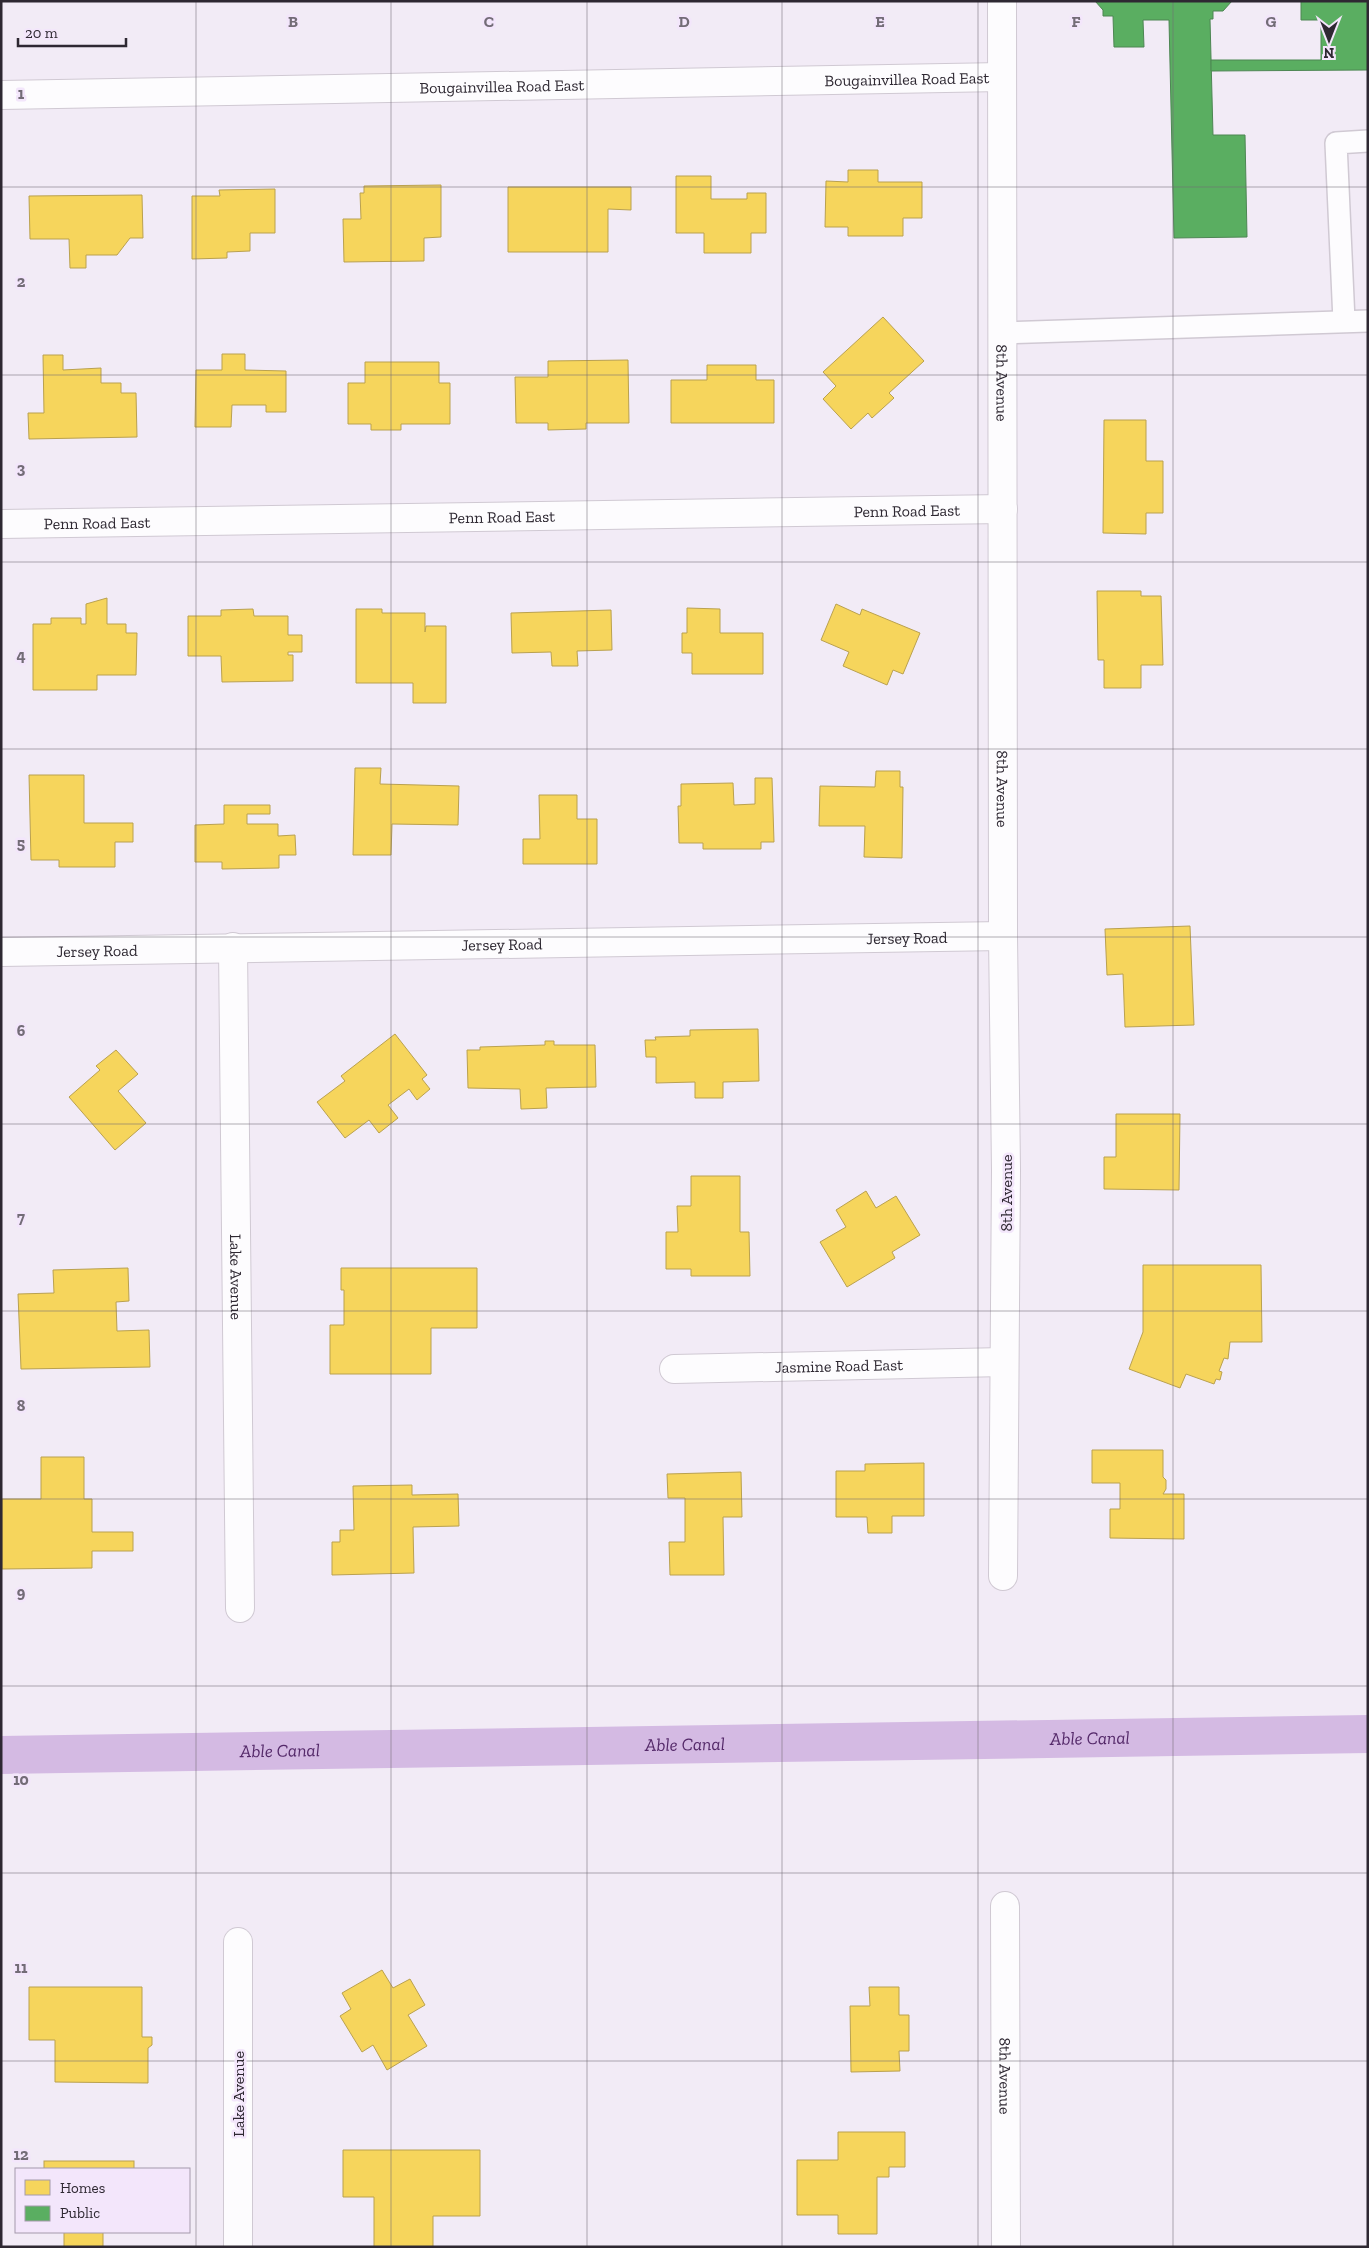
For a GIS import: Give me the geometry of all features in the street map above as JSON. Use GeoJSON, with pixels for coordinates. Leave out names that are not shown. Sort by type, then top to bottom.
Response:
{"type":"FeatureCollection","features":[{"type":"Feature","properties":{"kind":"street","name":"8th Avenue"},"geometry":{"type":"LineString","coordinates":[[1002,1],[1003,936],[1006,1170],[1003,1576]]}},
{"type":"Feature","properties":{"kind":"street","name":"Bougainvillea Road East"},"geometry":{"type":"LineString","coordinates":[[1,95],[1002,77]]}},
{"type":"Feature","properties":{"kind":"street","name":"Penn Road East"},"geometry":{"type":"LineString","coordinates":[[1,524],[1003,508]]}},
{"type":"Feature","properties":{"kind":"street","name":"Jersey Road"},"geometry":{"type":"LineString","coordinates":[[1,952],[1003,936]]}},
{"type":"Feature","properties":{"kind":"street","name":"Lake Avenue"},"geometry":{"type":"LineString","coordinates":[[233,947],[240,1608]]}},
{"type":"Feature","properties":{"kind":"street","name":"Jasmine Road East"},"geometry":{"type":"LineString","coordinates":[[674,1369],[1004,1362]]}},
{"type":"Feature","properties":{"kind":"street","name":"8th Avenue"},"geometry":{"type":"LineString","coordinates":[[1005,1906],[1006,2247]]}},
{"type":"Feature","properties":{"kind":"street","name":"Lake Avenue"},"geometry":{"type":"LineString","coordinates":[[238,1942],[238,2247]]}},
{"type":"Feature","properties":{"kind":"lane"},"geometry":{"type":"LineString","coordinates":[[1344,321],[1336,143],[1368,141]]}},
{"type":"Feature","properties":{"kind":"lane"},"geometry":{"type":"LineString","coordinates":[[1002,333],[1368,321]]}},
{"type":"Feature","properties":{"kind":"building: Homes"},"geometry":{"type":"Polygon","coordinates":[[[848,170],[878,170],[878,182],[922,182],[922,218],[903,218],[903,236],[848,236],[848,227],[825,227],[826,181],[848,182],[848,170]]]}},
{"type":"Feature","properties":{"kind":"building: Homes"},"geometry":{"type":"Polygon","coordinates":[[[676,176],[711,176],[711,199],[747,199],[747,193],[766,193],[766,233],[751,233],[751,253],[704,253],[704,233],[676,233],[676,176]]]}},
{"type":"Feature","properties":{"kind":"building: Homes"},"geometry":{"type":"Polygon","coordinates":[[[441,185],[441,237],[424,238],[424,261],[344,262],[343,219],[361,219],[360,193],[364,193],[364,186],[441,185]]]}},
{"type":"Feature","properties":{"kind":"building: Homes"},"geometry":{"type":"Polygon","coordinates":[[[508,187],[631,187],[631,210],[608,209],[608,252],[508,252],[508,187]]]}},
{"type":"Feature","properties":{"kind":"building: Homes"},"geometry":{"type":"Polygon","coordinates":[[[275,189],[275,233],[250,233],[250,251],[227,252],[227,258],[192,259],[192,196],[220,196],[219,190],[275,189]]]}},
{"type":"Feature","properties":{"kind":"building: Homes"},"geometry":{"type":"Polygon","coordinates":[[[142,195],[143,238],[130,238],[117,255],[86,255],[86,268],[70,268],[69,239],[30,239],[29,196],[142,195]]]}},
{"type":"Feature","properties":{"kind":"building: Homes"},"geometry":{"type":"Polygon","coordinates":[[[883,317],[924,361],[889,393],[894,398],[872,418],[868,413],[851,429],[823,399],[836,386],[823,372],[883,317]]]}},
{"type":"Feature","properties":{"kind":"building: Homes"},"geometry":{"type":"Polygon","coordinates":[[[222,354],[245,354],[245,370],[286,371],[286,412],[266,412],[266,405],[232,405],[231,427],[195,427],[196,370],[222,370],[222,354]]]}},
{"type":"Feature","properties":{"kind":"building: Homes"},"geometry":{"type":"Polygon","coordinates":[[[43,355],[63,355],[63,370],[101,368],[101,383],[121,383],[121,393],[136,393],[137,437],[29,439],[28,413],[44,413],[43,355]]]}},
{"type":"Feature","properties":{"kind":"building: Homes"},"geometry":{"type":"Polygon","coordinates":[[[628,360],[629,423],[586,423],[586,429],[548,430],[548,423],[516,423],[515,377],[548,377],[548,361],[628,360]]]}},
{"type":"Feature","properties":{"kind":"building: Homes"},"geometry":{"type":"Polygon","coordinates":[[[365,362],[439,362],[439,383],[450,383],[450,424],[401,424],[401,430],[371,430],[371,424],[348,424],[348,383],[365,383],[365,362]]]}},
{"type":"Feature","properties":{"kind":"building: Homes"},"geometry":{"type":"Polygon","coordinates":[[[707,365],[756,365],[756,380],[774,380],[774,423],[671,423],[671,380],[707,380],[707,365]]]}},
{"type":"Feature","properties":{"kind":"building: Homes"},"geometry":{"type":"Polygon","coordinates":[[[1104,420],[1146,420],[1146,461],[1163,461],[1163,513],[1146,513],[1146,534],[1103,533],[1104,420]]]}},
{"type":"Feature","properties":{"kind":"building: Homes"},"geometry":{"type":"Polygon","coordinates":[[[1097,591],[1141,591],[1141,596],[1161,596],[1163,665],[1141,665],[1141,688],[1104,688],[1104,660],[1098,660],[1097,591]]]}},
{"type":"Feature","properties":{"kind":"building: Homes"},"geometry":{"type":"Polygon","coordinates":[[[107,598],[107,624],[126,624],[126,633],[137,633],[136,675],[97,675],[97,690],[33,690],[33,624],[51,624],[51,618],[81,618],[81,624],[86,624],[86,604],[107,598]]]}},
{"type":"Feature","properties":{"kind":"building: Homes"},"geometry":{"type":"Polygon","coordinates":[[[836,604],[860,615],[862,609],[920,633],[903,674],[893,670],[887,685],[843,666],[849,652],[821,640],[836,604]]]}},
{"type":"Feature","properties":{"kind":"building: Homes"},"geometry":{"type":"Polygon","coordinates":[[[687,608],[720,609],[720,633],[763,633],[763,674],[692,674],[692,653],[682,653],[682,633],[687,633],[687,608]]]}},
{"type":"Feature","properties":{"kind":"building: Homes"},"geometry":{"type":"Polygon","coordinates":[[[253,609],[254,616],[288,616],[288,635],[302,635],[302,652],[288,652],[288,655],[293,655],[293,681],[222,682],[221,656],[188,656],[188,616],[221,616],[221,610],[253,609]]]}},
{"type":"Feature","properties":{"kind":"building: Homes"},"geometry":{"type":"Polygon","coordinates":[[[356,609],[382,609],[382,613],[425,613],[425,632],[426,626],[446,626],[446,703],[413,703],[413,683],[356,683],[356,609]]]}},
{"type":"Feature","properties":{"kind":"building: Homes"},"geometry":{"type":"Polygon","coordinates":[[[611,610],[612,650],[577,651],[578,666],[552,666],[551,652],[512,653],[511,613],[611,610]]]}},
{"type":"Feature","properties":{"kind":"building: Homes"},"geometry":{"type":"Polygon","coordinates":[[[355,768],[381,768],[380,784],[459,786],[458,825],[392,824],[391,855],[353,855],[355,768]]]}},
{"type":"Feature","properties":{"kind":"building: Homes"},"geometry":{"type":"Polygon","coordinates":[[[876,771],[900,771],[900,787],[903,787],[902,858],[864,857],[865,826],[819,826],[820,786],[875,787],[876,771]]]}},
{"type":"Feature","properties":{"kind":"building: Homes"},"geometry":{"type":"Polygon","coordinates":[[[29,775],[84,775],[84,823],[133,823],[133,842],[115,842],[115,867],[59,867],[59,860],[31,860],[29,775]]]}},
{"type":"Feature","properties":{"kind":"building: Homes"},"geometry":{"type":"Polygon","coordinates":[[[755,778],[772,778],[774,842],[761,842],[761,849],[703,849],[703,843],[679,843],[678,806],[681,806],[681,784],[733,783],[734,805],[755,804],[755,778]]]}},
{"type":"Feature","properties":{"kind":"building: Homes"},"geometry":{"type":"Polygon","coordinates":[[[539,795],[577,795],[577,819],[597,819],[597,864],[523,864],[523,839],[540,839],[539,795]]]}},
{"type":"Feature","properties":{"kind":"building: Homes"},"geometry":{"type":"Polygon","coordinates":[[[224,805],[270,805],[270,814],[247,814],[247,824],[278,824],[278,836],[295,835],[296,855],[279,855],[279,868],[222,869],[222,862],[195,862],[195,825],[224,824],[224,805]]]}},
{"type":"Feature","properties":{"kind":"building: Homes"},"geometry":{"type":"Polygon","coordinates":[[[1190,926],[1194,1025],[1125,1027],[1123,974],[1107,975],[1105,929],[1190,926]]]}},
{"type":"Feature","properties":{"kind":"building: Homes"},"geometry":{"type":"Polygon","coordinates":[[[758,1029],[759,1081],[723,1082],[723,1098],[695,1098],[695,1082],[656,1083],[656,1057],[646,1057],[645,1040],[656,1040],[655,1037],[690,1036],[690,1030],[758,1029]]]}},
{"type":"Feature","properties":{"kind":"building: Homes"},"geometry":{"type":"Polygon","coordinates":[[[395,1034],[427,1075],[422,1079],[430,1089],[417,1100],[409,1089],[388,1105],[398,1118],[379,1133],[369,1120],[345,1138],[317,1102],[345,1081],[341,1076],[395,1034]]]}},
{"type":"Feature","properties":{"kind":"building: Homes"},"geometry":{"type":"Polygon","coordinates":[[[545,1041],[554,1041],[554,1045],[595,1045],[596,1087],[546,1088],[547,1108],[521,1109],[520,1089],[468,1088],[467,1050],[480,1050],[480,1047],[545,1045],[545,1041]]]}},
{"type":"Feature","properties":{"kind":"building: Homes"},"geometry":{"type":"Polygon","coordinates":[[[116,1050],[138,1074],[118,1091],[146,1123],[115,1150],[69,1097],[100,1070],[96,1066],[116,1050]]]}},
{"type":"Feature","properties":{"kind":"building: Homes"},"geometry":{"type":"Polygon","coordinates":[[[1116,1114],[1180,1114],[1179,1190],[1104,1189],[1104,1157],[1116,1157],[1116,1114]]]}},
{"type":"Feature","properties":{"kind":"building: Homes"},"geometry":{"type":"Polygon","coordinates":[[[691,1176],[740,1176],[740,1232],[749,1232],[750,1276],[691,1276],[691,1269],[666,1269],[666,1232],[678,1232],[677,1206],[691,1206],[691,1176]]]}},
{"type":"Feature","properties":{"kind":"building: Homes"},"geometry":{"type":"Polygon","coordinates":[[[866,1191],[876,1208],[896,1196],[920,1235],[892,1252],[895,1258],[847,1287],[820,1242],[846,1227],[836,1210],[866,1191]]]}},
{"type":"Feature","properties":{"kind":"building: Homes"},"geometry":{"type":"Polygon","coordinates":[[[1143,1265],[1261,1265],[1262,1342],[1230,1342],[1228,1359],[1224,1358],[1219,1371],[1222,1372],[1220,1380],[1216,1379],[1214,1384],[1186,1374],[1180,1388],[1129,1369],[1143,1332],[1143,1265]]]}},
{"type":"Feature","properties":{"kind":"building: Homes"},"geometry":{"type":"Polygon","coordinates":[[[128,1268],[129,1301],[116,1302],[117,1331],[149,1330],[150,1367],[21,1369],[18,1294],[54,1293],[53,1270],[128,1268]]]}},
{"type":"Feature","properties":{"kind":"building: Homes"},"geometry":{"type":"Polygon","coordinates":[[[341,1268],[477,1268],[477,1328],[431,1328],[431,1374],[330,1374],[330,1325],[344,1325],[344,1290],[341,1290],[341,1268]]]}},
{"type":"Feature","properties":{"kind":"building: Homes"},"geometry":{"type":"Polygon","coordinates":[[[1092,1450],[1163,1450],[1163,1477],[1166,1480],[1166,1489],[1163,1494],[1184,1494],[1184,1539],[1110,1538],[1110,1509],[1120,1509],[1120,1483],[1092,1483],[1092,1450]]]}},
{"type":"Feature","properties":{"kind":"building: Homes"},"geometry":{"type":"Polygon","coordinates":[[[41,1457],[84,1457],[84,1499],[92,1499],[92,1532],[133,1532],[133,1551],[92,1551],[92,1568],[2,1569],[2,1499],[41,1499],[41,1457]]]}},
{"type":"Feature","properties":{"kind":"building: Homes"},"geometry":{"type":"Polygon","coordinates":[[[924,1463],[924,1516],[892,1516],[892,1533],[868,1533],[867,1517],[836,1517],[836,1471],[865,1471],[865,1464],[924,1463]]]}},
{"type":"Feature","properties":{"kind":"building: Homes"},"geometry":{"type":"Polygon","coordinates":[[[741,1472],[742,1517],[723,1517],[724,1575],[670,1575],[669,1542],[685,1542],[685,1498],[668,1498],[667,1474],[741,1472]]]}},
{"type":"Feature","properties":{"kind":"building: Homes"},"geometry":{"type":"Polygon","coordinates":[[[412,1485],[412,1495],[458,1494],[459,1526],[413,1527],[414,1573],[332,1575],[332,1542],[340,1542],[340,1530],[354,1530],[353,1486],[412,1485]]]}},
{"type":"Feature","properties":{"kind":"building: Homes"},"geometry":{"type":"Polygon","coordinates":[[[382,1970],[393,1988],[410,1979],[425,2005],[408,2015],[427,2046],[387,2070],[373,2045],[362,2052],[340,2016],[351,2009],[342,1993],[382,1970]]]}},
{"type":"Feature","properties":{"kind":"building: Homes"},"geometry":{"type":"Polygon","coordinates":[[[29,1987],[142,1987],[142,2037],[152,2037],[152,2045],[148,2048],[148,2083],[55,2082],[55,2040],[29,2040],[29,1987]]]}},
{"type":"Feature","properties":{"kind":"building: Homes"},"geometry":{"type":"Polygon","coordinates":[[[869,1987],[899,1987],[899,2015],[909,2015],[909,2051],[899,2051],[900,2071],[851,2072],[850,2006],[870,2006],[869,1987]]]}},
{"type":"Feature","properties":{"kind":"building: Homes"},"geometry":{"type":"Polygon","coordinates":[[[838,2132],[905,2132],[905,2167],[889,2167],[889,2177],[877,2177],[877,2234],[838,2234],[838,2215],[797,2215],[797,2160],[838,2160],[838,2132]]]}},
{"type":"Feature","properties":{"kind":"building: Homes"},"geometry":{"type":"Polygon","coordinates":[[[343,2150],[480,2150],[480,2216],[433,2216],[433,2247],[374,2247],[374,2197],[343,2197],[343,2150]]]}},
{"type":"Feature","properties":{"kind":"building: Homes"},"geometry":{"type":"Polygon","coordinates":[[[44,2161],[134,2161],[134,2168],[44,2168],[44,2161]]]}},
{"type":"Feature","properties":{"kind":"building: Homes"},"geometry":{"type":"Polygon","coordinates":[[[64,2233],[103,2233],[103,2247],[64,2247],[64,2233]]]}},
{"type":"Feature","properties":{"kind":"building: Public"},"geometry":{"type":"Polygon","coordinates":[[[1095,1],[1232,1],[1223,11],[1213,11],[1213,19],[1210,19],[1213,135],[1245,135],[1247,237],[1174,238],[1169,20],[1143,20],[1144,47],[1114,47],[1113,16],[1103,16],[1103,10],[1095,1]]]}},
{"type":"Feature","properties":{"kind":"building: Public"},"geometry":{"type":"Polygon","coordinates":[[[1301,1],[1368,1],[1368,70],[1211,71],[1211,60],[1321,60],[1321,20],[1301,20],[1301,1]]]}},
{"type":"Feature","properties":{"kind":"waterway","name":"Able Canal"},"geometry":{"type":"LineString","coordinates":[[1,1755],[1368,1734]]}}]}
